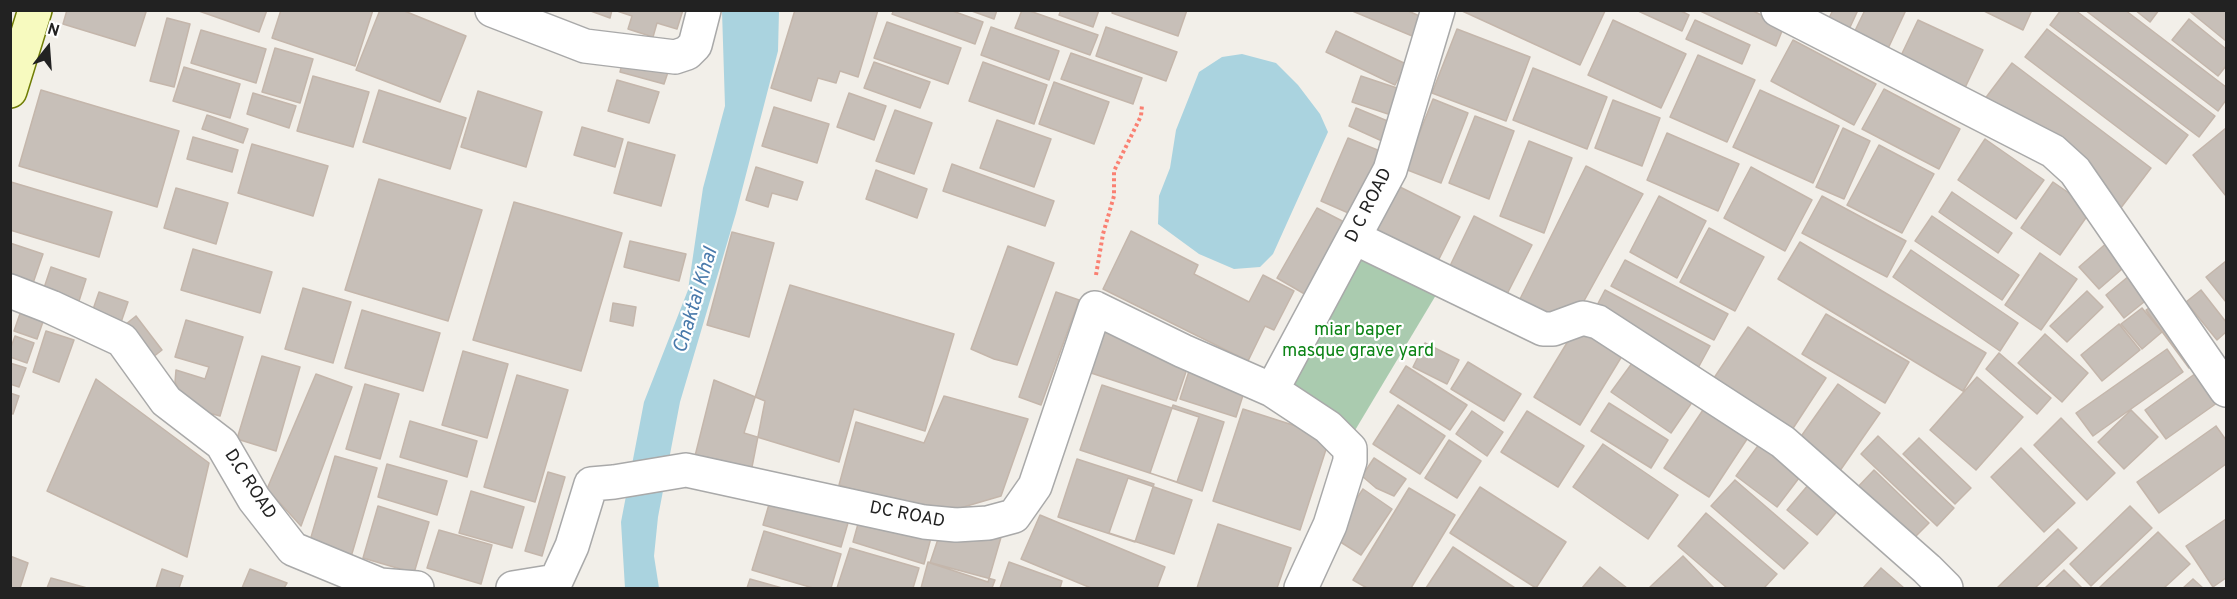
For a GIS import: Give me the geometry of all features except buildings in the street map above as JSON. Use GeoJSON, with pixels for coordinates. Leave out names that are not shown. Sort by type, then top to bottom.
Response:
{"type":"FeatureCollection","features":[{"type":"Feature","properties":{"kind":"main road"},"geometry":{"type":"LineString","coordinates":[[10,15],[12,10]]}},
{"type":"Feature","properties":{"kind":"main road"},"geometry":{"type":"LineString","coordinates":[[10,91],[35,10]]}},
{"type":"Feature","properties":{"kind":"street"},"geometry":{"type":"LineString","coordinates":[[492,10],[585,46],[675,57],[687,53],[695,45],[704,10]]}},
{"type":"Feature","properties":{"kind":"street","name":"D C ROAD"},"geometry":{"type":"LineString","coordinates":[[1272,390],[1390,170],[1438,10]]}},
{"type":"Feature","properties":{"kind":"street"},"geometry":{"type":"LineString","coordinates":[[1778,10],[2053,151],[2075,171],[2212,348],[2226,390]]}},
{"type":"Feature","properties":{"kind":"street"},"geometry":{"type":"LineString","coordinates":[[1355,238],[1543,329],[1553,329],[1583,318],[1598,322],[1783,442],[1946,588]]}},
{"type":"Feature","properties":{"kind":"street","name":"D.C ROAD"},"geometry":{"type":"LineString","coordinates":[[10,291],[122,340],[165,401],[222,444],[254,499],[293,549],[380,585],[417,588]]}},
{"type":"Feature","properties":{"kind":"street"},"geometry":{"type":"LineString","coordinates":[[1095,308],[1183,351],[1272,390],[1328,427],[1350,449],[1350,461],[1330,525],[1301,588]]}},
{"type":"Feature","properties":{"kind":"street","name":"DC ROAD"},"geometry":{"type":"LineString","coordinates":[[513,588],[556,581],[572,546],[591,484],[686,470],[924,522],[956,525],[988,523],[1014,516],[1035,486],[1095,308]]}},
{"type":"Feature","properties":{"kind":"path"},"geometry":{"type":"LineString","coordinates":[[1095,308],[1092,289],[1114,196],[1114,171],[1141,116],[1142,105]]}},
{"type":"Feature","properties":{"kind":"green space","name":"miar baper masque grave yard"},"geometry":{"type":"Polygon","coordinates":[[[1362,251],[1436,295],[1354,432],[1280,387],[1362,251]]]}},
{"type":"Feature","properties":{"kind":"water","name":"Chaktai Khal"},"geometry":{"type":"Polygon","coordinates":[[[722,11],[779,11],[778,51],[736,213],[680,402],[658,517],[654,556],[659,588],[625,588],[621,522],[644,402],[688,290],[703,188],[725,106],[722,11]]]}},
{"type":"Feature","properties":{"kind":"water"},"geometry":{"type":"Polygon","coordinates":[[[1242,54],[1276,63],[1298,85],[1320,114],[1328,132],[1273,254],[1260,267],[1234,269],[1199,254],[1158,224],[1159,196],[1170,168],[1176,130],[1199,72],[1222,57],[1242,54]]]}}]}
